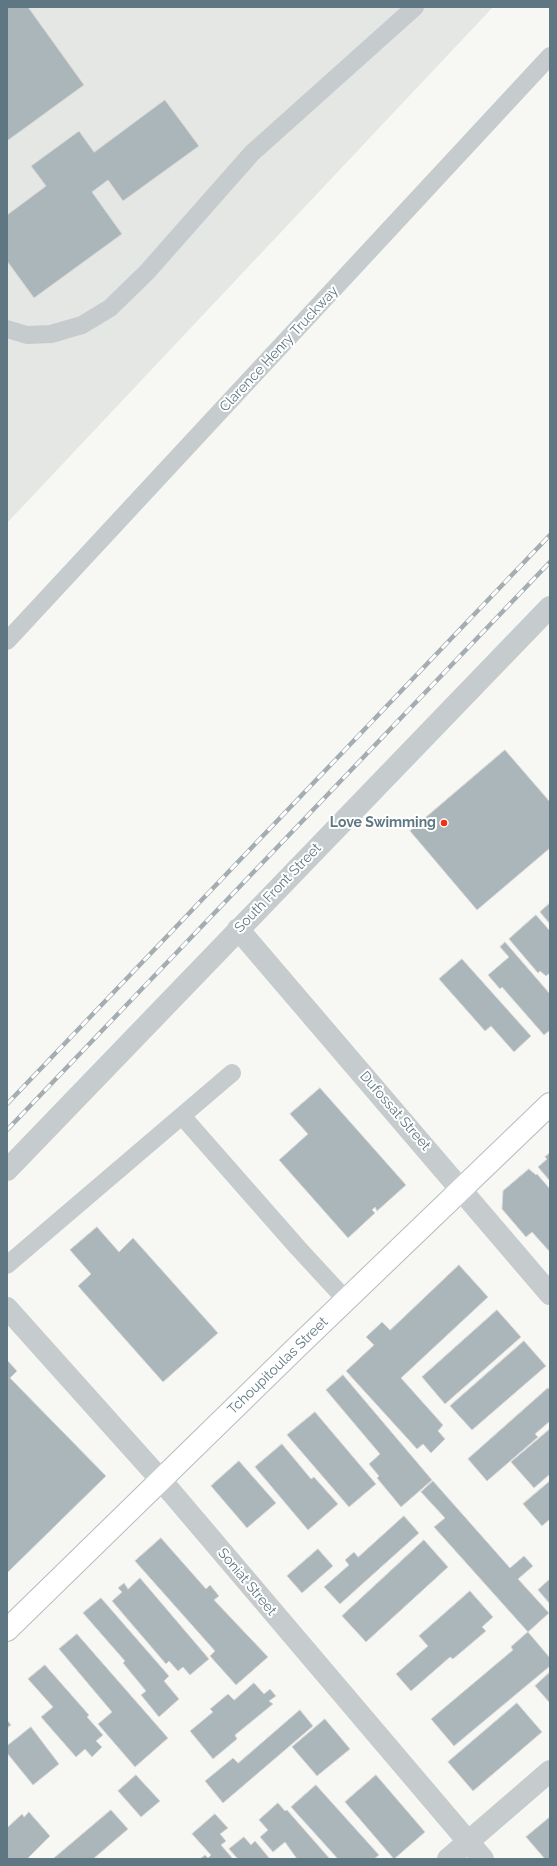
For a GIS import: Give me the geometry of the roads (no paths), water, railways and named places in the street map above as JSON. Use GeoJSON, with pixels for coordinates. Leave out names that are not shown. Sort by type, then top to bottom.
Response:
{"type":"FeatureCollection","features":[{"type":"Feature","properties":{"kind":"street","name":"South Front Street"},"geometry":{"type":"LineString","coordinates":[[7,1170],[550,607]]}},
{"type":"Feature","properties":{"kind":"street","name":"Dufossat Street"},"geometry":{"type":"LineString","coordinates":[[238,929],[550,1294]]}},
{"type":"Feature","properties":{"kind":"street","name":"Tchoupitoulas Street"},"geometry":{"type":"LineString","coordinates":[[7,1630],[550,1104]]}},
{"type":"Feature","properties":{"kind":"street","name":"Soniat Street"},"geometry":{"type":"LineString","coordinates":[[7,1308],[161,1480],[483,1859]]}},
{"type":"Feature","properties":{"kind":"street"},"geometry":{"type":"LineString","coordinates":[[448,1859],[550,1771]]}},
{"type":"Feature","properties":{"kind":"lane"},"geometry":{"type":"LineString","coordinates":[[7,329],[27,335],[51,334],[82,325],[110,308],[146,272],[252,153],[415,7]]}},
{"type":"Feature","properties":{"kind":"lane","name":"Clarence Henry Truckway"},"geometry":{"type":"LineString","coordinates":[[7,641],[550,56]]}},
{"type":"Feature","properties":{"kind":"lane"},"geometry":{"type":"LineString","coordinates":[[7,1265],[232,1073]]}},
{"type":"Feature","properties":{"kind":"lane"},"geometry":{"type":"LineString","coordinates":[[182,1116],[298,1248],[346,1300]]}},
{"type":"Feature","properties":{"kind":"railway"},"geometry":{"type":"LineString","coordinates":[[7,1104],[550,535]]}},
{"type":"Feature","properties":{"kind":"railway"},"geometry":{"type":"LineString","coordinates":[[7,1130],[550,562]]}},
{"type":"Feature","properties":{"kind":"place","name":"Love Swimming"},"geometry":{"type":"Point","coordinates":[444,823]}}]}
